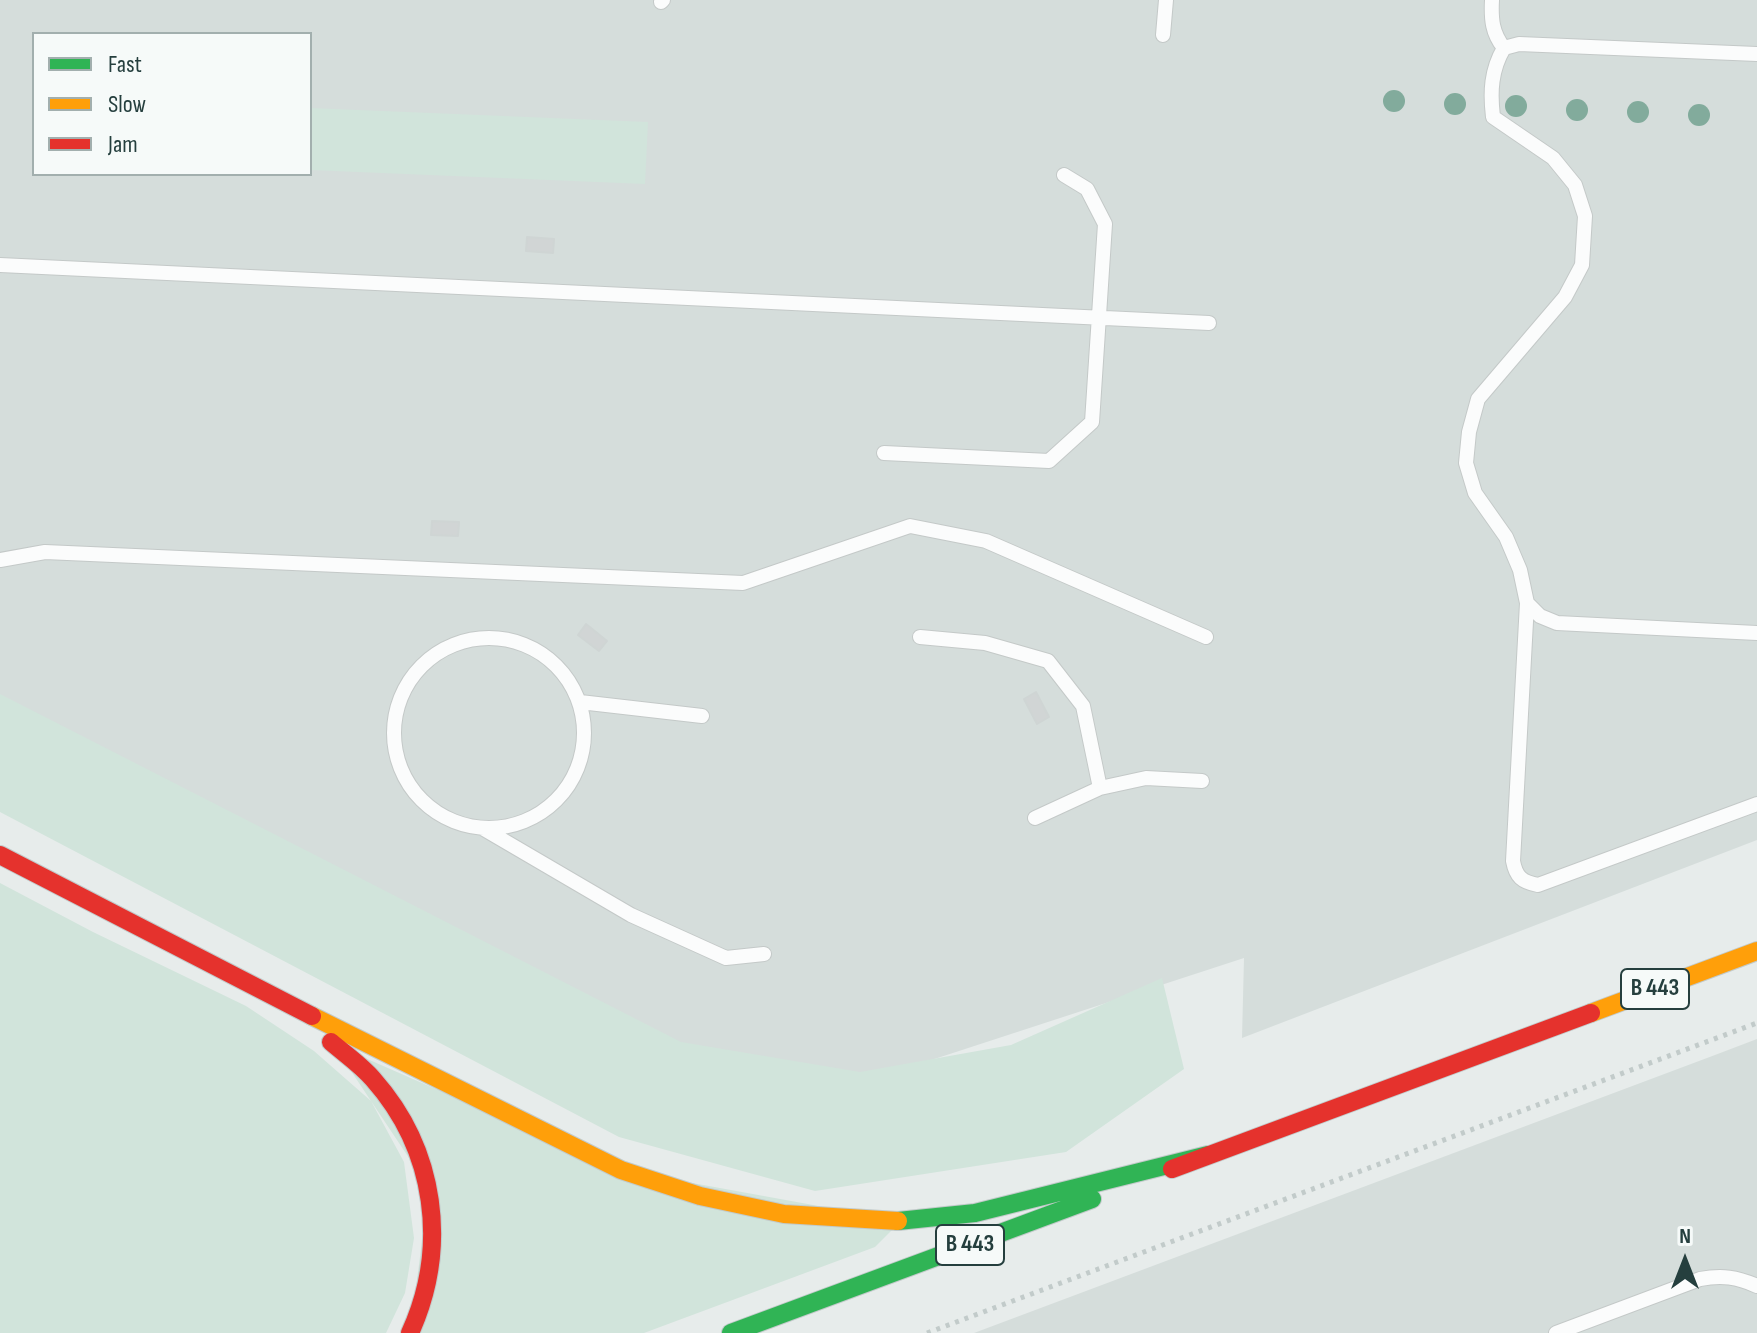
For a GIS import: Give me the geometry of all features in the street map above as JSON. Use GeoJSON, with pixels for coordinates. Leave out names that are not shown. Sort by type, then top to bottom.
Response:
{"type":"FeatureCollection","features":[{"type":"Feature","properties":{"kind":"main road"},"geometry":{"type":"LineString","coordinates":[[0,855],[269,995],[621,1170],[700,1196],[784,1214],[901,1221],[975,1213],[1208,1155]]}},
{"type":"Feature","properties":{"kind":"main road","name":"B 443"},"geometry":{"type":"LineString","coordinates":[[731,1333],[1757,951]]}},
{"type":"Feature","properties":{"kind":"main road"},"geometry":{"type":"LineString","coordinates":[[269,995],[373,1079],[399,1115],[415,1147],[429,1188],[434,1229],[431,1272],[410,1333]]}},
{"type":"Feature","properties":{"kind":"lane"},"geometry":{"type":"LineString","coordinates":[[1163,35],[1166,0]]}},
{"type":"Feature","properties":{"kind":"lane"},"geometry":{"type":"LineString","coordinates":[[1492,0],[1495,36],[1504,48]]}},
{"type":"Feature","properties":{"kind":"lane"},"geometry":{"type":"LineString","coordinates":[[1757,54],[1519,44],[1504,48],[1496,62],[1490,94],[1493,117],[1553,158],[1575,185],[1585,216],[1582,265],[1565,297],[1478,399],[1469,432],[1466,463],[1475,493],[1506,537],[1520,570],[1527,603],[1513,861],[1516,874],[1525,882],[1538,885],[1757,804]]}},
{"type":"Feature","properties":{"kind":"lane"},"geometry":{"type":"LineString","coordinates":[[884,453],[1049,461],[1092,422],[1105,224],[1087,189],[1064,175]]}},
{"type":"Feature","properties":{"kind":"lane"},"geometry":{"type":"LineString","coordinates":[[0,265],[1209,323]]}},
{"type":"Feature","properties":{"kind":"lane"},"geometry":{"type":"LineString","coordinates":[[0,560],[45,552],[743,583],[910,526],[986,541],[1206,637]]}},
{"type":"Feature","properties":{"kind":"lane"},"geometry":{"type":"LineString","coordinates":[[1527,603],[1540,616],[1557,623],[1757,633]]}},
{"type":"Feature","properties":{"kind":"lane"},"geometry":{"type":"LineString","coordinates":[[920,637],[985,643],[1048,661],[1083,706],[1100,788]]}},
{"type":"Feature","properties":{"kind":"lane"},"geometry":{"type":"LineString","coordinates":[[484,828],[515,825],[543,812],[566,791],[580,763],[585,732],[580,702],[565,674],[541,652],[512,640],[481,638],[450,646],[424,663],[404,689],[394,718],[395,750],[406,780],[426,804],[453,821],[484,828],[631,915],[726,958],[764,954]]}},
{"type":"Feature","properties":{"kind":"lane"},"geometry":{"type":"LineString","coordinates":[[580,702],[702,716]]}},
{"type":"Feature","properties":{"kind":"lane"},"geometry":{"type":"LineString","coordinates":[[1035,818],[1100,788],[1146,778],[1202,781]]}},
{"type":"Feature","properties":{"kind":"lane"},"geometry":{"type":"LineString","coordinates":[[1556,1333],[1700,1279],[1720,1275],[1740,1278],[1757,1286]]}},
{"type":"Feature","properties":{"kind":"path"},"geometry":{"type":"LineString","coordinates":[[927,1333],[1757,1023]]}},
{"type":"Feature","properties":{"kind":"shaded area"},"geometry":{"type":"Polygon","coordinates":[[[0,0],[1757,0],[1757,840],[1242,1038],[1244,958],[867,1081],[676,1063],[0,707],[0,0]]]}},
{"type":"Feature","properties":{"kind":"shaded area"},"geometry":{"type":"Polygon","coordinates":[[[1757,1039],[1757,1333],[974,1333],[1715,1055],[1757,1039]]]}},
{"type":"Feature","properties":{"kind":"green space"},"geometry":{"type":"Polygon","coordinates":[[[312,108],[648,122],[645,184],[312,170],[312,108]]]}},
{"type":"Feature","properties":{"kind":"green space"},"geometry":{"type":"Polygon","coordinates":[[[0,694],[681,1042],[860,1072],[1011,1045],[1162,978],[1184,1069],[1066,1152],[815,1191],[619,1137],[0,812],[0,694]]]}},
{"type":"Feature","properties":{"kind":"green space"},"geometry":{"type":"Polygon","coordinates":[[[0,883],[246,1006],[314,1051],[371,1101],[404,1162],[414,1238],[405,1293],[386,1333],[0,1333],[0,883]]]}},
{"type":"Feature","properties":{"kind":"green space"},"geometry":{"type":"Polygon","coordinates":[[[333,1044],[621,1170],[901,1221],[875,1247],[644,1333],[410,1333],[429,1188],[333,1044]]]}},
{"type":"Feature","properties":{"kind":"building"},"geometry":{"type":"Polygon","coordinates":[[[527,237],[554,239],[553,253],[526,251],[527,237]]]}},
{"type":"Feature","properties":{"kind":"building"},"geometry":{"type":"Polygon","coordinates":[[[432,521],[459,522],[458,536],[431,535],[432,521]]]}},
{"type":"Feature","properties":{"kind":"building"},"geometry":{"type":"Polygon","coordinates":[[[586,624],[607,641],[599,651],[578,635],[586,624]]]}},
{"type":"Feature","properties":{"kind":"building"},"geometry":{"type":"Polygon","coordinates":[[[1036,692],[1049,717],[1037,724],[1024,699],[1036,692]]]}},
{"type":"Feature","properties":{"kind":"traffic: fast"},"geometry":{"type":"LineString","coordinates":[[898,1221],[975,1213],[1208,1155]]}},
{"type":"Feature","properties":{"kind":"traffic: fast"},"geometry":{"type":"LineString","coordinates":[[731,1333],[1092,1199]]}},
{"type":"Feature","properties":{"kind":"traffic: slow"},"geometry":{"type":"LineString","coordinates":[[1591,1013],[1757,951]]}},
{"type":"Feature","properties":{"kind":"traffic: slow"},"geometry":{"type":"LineString","coordinates":[[312,1016],[621,1170],[700,1196],[784,1214],[898,1221]]}},
{"type":"Feature","properties":{"kind":"traffic: jam"},"geometry":{"type":"LineString","coordinates":[[0,855],[312,1016]]}},
{"type":"Feature","properties":{"kind":"traffic: jam"},"geometry":{"type":"LineString","coordinates":[[1172,1169],[1591,1013]]}},
{"type":"Feature","properties":{"kind":"traffic: jam"},"geometry":{"type":"LineString","coordinates":[[331,1042],[368,1074],[394,1107],[411,1137],[423,1168],[430,1200],[430,1267],[410,1333]]}}]}
